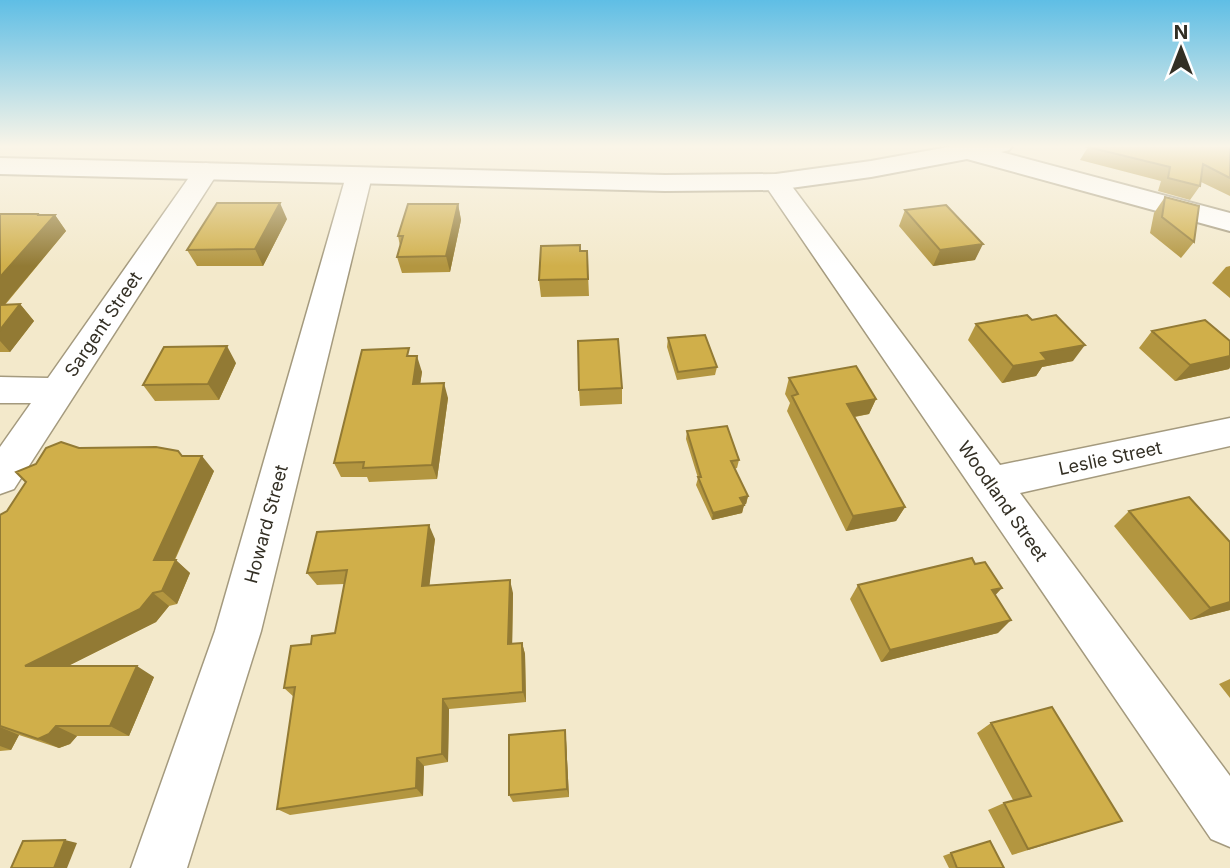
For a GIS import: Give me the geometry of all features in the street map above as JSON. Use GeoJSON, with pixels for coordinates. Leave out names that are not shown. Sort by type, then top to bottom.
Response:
{"type":"FeatureCollection","features":[{"type":"Feature","properties":{"kind":"main road"},"geometry":{"type":"LineString","coordinates":[[1097,186],[1230,222]]}},
{"type":"Feature","properties":{"kind":"street","name":"Sargent Street"},"geometry":{"type":"LineString","coordinates":[[0,478],[196,186]]}},
{"type":"Feature","properties":{"kind":"street","name":"Howard Street"},"geometry":{"type":"LineString","coordinates":[[159,868],[238,631],[356,186]]}},
{"type":"Feature","properties":{"kind":"street","name":"Woodland Street"},"geometry":{"type":"LineString","coordinates":[[779,186],[1230,820]]}},
{"type":"Feature","properties":{"kind":"street"},"geometry":{"type":"LineString","coordinates":[[0,390],[59,391]]}},
{"type":"Feature","properties":{"kind":"street","name":"Leslie Street"},"geometry":{"type":"LineString","coordinates":[[991,483],[1230,432]]}},
{"type":"Feature","properties":{"kind":"building"},"geometry":{"type":"Polygon","coordinates":[[[1165,197],[1199,206],[1194,242],[1162,217],[1165,197]]]}},
{"type":"Feature","properties":{"kind":"building"},"geometry":{"type":"Polygon","coordinates":[[[217,203],[280,203],[255,249],[187,250],[217,203]]]}},
{"type":"Feature","properties":{"kind":"building"},"geometry":{"type":"Polygon","coordinates":[[[408,204],[458,204],[446,256],[397,257],[403,236],[398,236],[408,204]]]}},
{"type":"Feature","properties":{"kind":"building"},"geometry":{"type":"Polygon","coordinates":[[[946,205],[983,244],[940,250],[905,210],[946,205]]]}},
{"type":"Feature","properties":{"kind":"building"},"geometry":{"type":"Polygon","coordinates":[[[0,214],[55,215],[0,277],[0,214]]]}},
{"type":"Feature","properties":{"kind":"building"},"geometry":{"type":"Polygon","coordinates":[[[580,245],[580,251],[587,251],[588,279],[539,280],[541,246],[580,245]]]}},
{"type":"Feature","properties":{"kind":"building"},"geometry":{"type":"Polygon","coordinates":[[[20,304],[0,330],[0,305],[20,304]]]}},
{"type":"Feature","properties":{"kind":"building"},"geometry":{"type":"Polygon","coordinates":[[[1027,315],[1032,320],[1056,315],[1085,345],[1041,353],[1047,360],[1013,366],[976,324],[1027,315]]]}},
{"type":"Feature","properties":{"kind":"building"},"geometry":{"type":"Polygon","coordinates":[[[1205,320],[1230,341],[1230,356],[1190,365],[1152,331],[1205,320]]]}},
{"type":"Feature","properties":{"kind":"building"},"geometry":{"type":"Polygon","coordinates":[[[705,335],[717,367],[678,372],[668,338],[705,335]]]}},
{"type":"Feature","properties":{"kind":"building"},"geometry":{"type":"Polygon","coordinates":[[[618,339],[622,388],[579,390],[578,341],[618,339]]]}},
{"type":"Feature","properties":{"kind":"building"},"geometry":{"type":"Polygon","coordinates":[[[227,346],[208,384],[143,385],[164,347],[227,346]]]}},
{"type":"Feature","properties":{"kind":"building"},"geometry":{"type":"Polygon","coordinates":[[[409,348],[407,356],[417,356],[413,384],[444,383],[432,465],[363,468],[364,462],[334,463],[362,350],[409,348]]]}},
{"type":"Feature","properties":{"kind":"building"},"geometry":{"type":"Polygon","coordinates":[[[856,366],[876,399],[847,404],[905,507],[853,516],[792,396],[798,394],[789,378],[856,366]]]}},
{"type":"Feature","properties":{"kind":"building"},"geometry":{"type":"Polygon","coordinates":[[[727,426],[739,460],[731,461],[748,496],[740,498],[744,505],[713,513],[698,477],[701,477],[687,431],[727,426]]]}},
{"type":"Feature","properties":{"kind":"building"},"geometry":{"type":"Polygon","coordinates":[[[61,442],[79,448],[156,447],[178,451],[182,456],[202,456],[154,560],[176,560],[162,591],[153,593],[140,609],[25,666],[137,666],[110,726],[56,726],[49,734],[38,739],[0,726],[0,515],[7,511],[26,482],[16,472],[36,464],[46,448],[61,442]]]}},
{"type":"Feature","properties":{"kind":"building"},"geometry":{"type":"Polygon","coordinates":[[[1189,497],[1230,542],[1230,602],[1210,608],[1129,511],[1189,497]]]}},
{"type":"Feature","properties":{"kind":"building"},"geometry":{"type":"Polygon","coordinates":[[[429,525],[422,586],[510,580],[508,644],[522,643],[523,692],[443,699],[442,754],[417,758],[416,788],[277,809],[295,687],[284,688],[291,646],[311,644],[312,636],[335,633],[347,570],[307,573],[317,532],[429,525]]]}},
{"type":"Feature","properties":{"kind":"building"},"geometry":{"type":"Polygon","coordinates":[[[972,558],[975,564],[985,562],[1002,588],[992,590],[1011,620],[890,650],[858,585],[972,558]]]}},
{"type":"Feature","properties":{"kind":"building"},"geometry":{"type":"Polygon","coordinates":[[[1052,707],[1122,821],[1028,849],[1004,803],[1031,796],[991,723],[1052,707]]]}},
{"type":"Feature","properties":{"kind":"building"},"geometry":{"type":"Polygon","coordinates":[[[565,730],[567,789],[509,795],[509,735],[565,730]]]}},
{"type":"Feature","properties":{"kind":"building"},"geometry":{"type":"Polygon","coordinates":[[[65,840],[54,868],[11,868],[23,841],[65,840]]]}},
{"type":"Feature","properties":{"kind":"building"},"geometry":{"type":"Polygon","coordinates":[[[990,841],[1004,868],[957,868],[951,853],[990,841]]]}}]}
